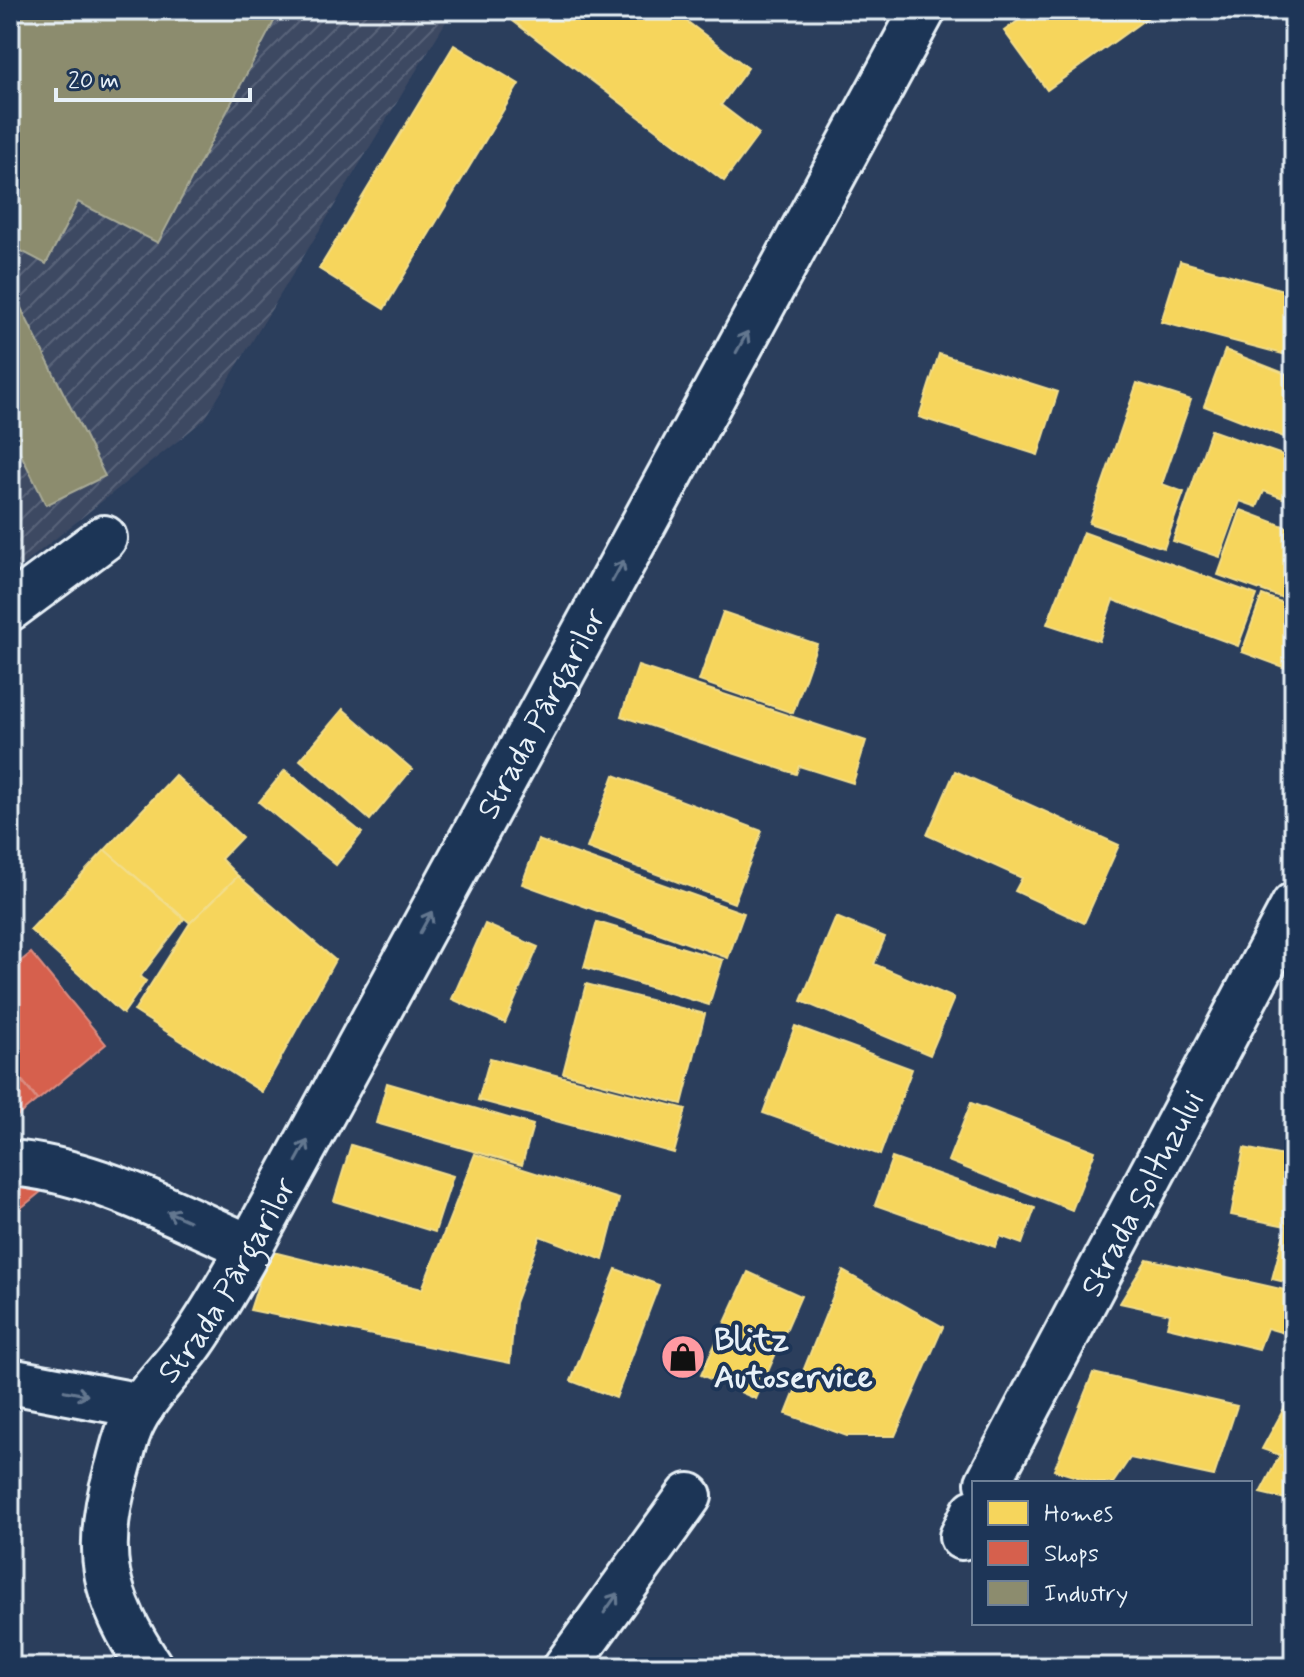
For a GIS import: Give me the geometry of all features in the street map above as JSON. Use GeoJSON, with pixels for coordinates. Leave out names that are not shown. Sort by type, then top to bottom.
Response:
{"type":"FeatureCollection","features":[{"type":"Feature","properties":{"kind":"street","name":"Strada Pârgarilor"},"geometry":{"type":"LineString","coordinates":[[150,1667],[127,1633],[106,1578],[104,1546],[107,1502],[130,1429],[142,1406],[193,1342],[250,1247],[923,10]]}},
{"type":"Feature","properties":{"kind":"street"},"geometry":{"type":"LineString","coordinates":[[10,608],[104,538]]}},
{"type":"Feature","properties":{"kind":"street","name":"Strada Șoltuzului"},"geometry":{"type":"LineString","coordinates":[[989,1481],[1294,905]]}},
{"type":"Feature","properties":{"kind":"street"},"geometry":{"type":"LineString","coordinates":[[21,1164],[52,1167],[121,1190],[250,1247]]}},
{"type":"Feature","properties":{"kind":"street"},"geometry":{"type":"LineString","coordinates":[[10,1381],[142,1406]]}},
{"type":"Feature","properties":{"kind":"street"},"geometry":{"type":"LineString","coordinates":[[566,1667],[689,1496]]}},
{"type":"Feature","properties":{"kind":"shaded area"},"geometry":{"type":"Polygon","coordinates":[[[10,10],[453,10],[205,419],[10,575],[10,10]]]}},
{"type":"Feature","properties":{"kind":"building: Homes"},"geometry":{"type":"Polygon","coordinates":[[[521,10],[672,10],[748,68],[721,105],[759,134],[724,181],[513,21],[521,10]]]}},
{"type":"Feature","properties":{"kind":"building: Homes"},"geometry":{"type":"Polygon","coordinates":[[[1033,10],[1158,10],[1047,90],[1004,31],[1033,10]]]}},
{"type":"Feature","properties":{"kind":"building: Homes"},"geometry":{"type":"Polygon","coordinates":[[[454,45],[519,84],[384,309],[319,269],[454,45]]]}},
{"type":"Feature","properties":{"kind":"building: Homes"},"geometry":{"type":"Polygon","coordinates":[[[1180,261],[1294,293],[1294,357],[1161,322],[1180,261]]]}},
{"type":"Feature","properties":{"kind":"building: Homes"},"geometry":{"type":"Polygon","coordinates":[[[1225,350],[1294,377],[1294,441],[1204,406],[1225,350]]]}},
{"type":"Feature","properties":{"kind":"building: Homes"},"geometry":{"type":"Polygon","coordinates":[[[939,354],[1058,392],[1038,455],[919,417],[939,354]]]}},
{"type":"Feature","properties":{"kind":"building: Homes"},"geometry":{"type":"Polygon","coordinates":[[[1137,383],[1191,400],[1162,484],[1184,492],[1164,548],[1089,523],[1137,383]]]}},
{"type":"Feature","properties":{"kind":"building: Homes"},"geometry":{"type":"Polygon","coordinates":[[[1211,430],[1294,459],[1294,502],[1264,491],[1257,507],[1240,501],[1220,557],[1173,541],[1211,430]]]}},
{"type":"Feature","properties":{"kind":"building: Homes"},"geometry":{"type":"Polygon","coordinates":[[[1241,510],[1294,530],[1294,602],[1218,575],[1241,510]]]}},
{"type":"Feature","properties":{"kind":"building: Homes"},"geometry":{"type":"Polygon","coordinates":[[[1083,532],[1257,595],[1238,646],[1113,600],[1099,641],[1047,624],[1083,532]]]}},
{"type":"Feature","properties":{"kind":"building: Homes"},"geometry":{"type":"Polygon","coordinates":[[[1262,595],[1294,607],[1294,671],[1242,652],[1262,595]]]}},
{"type":"Feature","properties":{"kind":"building: Homes"},"geometry":{"type":"Polygon","coordinates":[[[723,612],[817,644],[793,713],[699,681],[723,612]]]}},
{"type":"Feature","properties":{"kind":"building: Homes"},"geometry":{"type":"Polygon","coordinates":[[[638,666],[866,741],[853,783],[799,766],[796,774],[621,716],[638,666]]]}},
{"type":"Feature","properties":{"kind":"building: Homes"},"geometry":{"type":"Polygon","coordinates":[[[343,709],[412,769],[370,820],[300,760],[343,709]]]}},
{"type":"Feature","properties":{"kind":"building: Homes"},"geometry":{"type":"Polygon","coordinates":[[[285,770],[362,833],[336,865],[259,802],[285,770]]]}},
{"type":"Feature","properties":{"kind":"building: Homes"},"geometry":{"type":"Polygon","coordinates":[[[955,771],[1119,845],[1084,923],[1015,891],[1022,878],[927,835],[955,771]]]}},
{"type":"Feature","properties":{"kind":"building: Homes"},"geometry":{"type":"Polygon","coordinates":[[[175,775],[242,837],[221,859],[238,876],[190,923],[105,850],[175,775]]]}},
{"type":"Feature","properties":{"kind":"building: Homes"},"geometry":{"type":"Polygon","coordinates":[[[614,775],[762,831],[734,903],[587,848],[614,775]]]}},
{"type":"Feature","properties":{"kind":"building: Homes"},"geometry":{"type":"Polygon","coordinates":[[[538,840],[744,913],[728,958],[522,884],[538,840]]]}},
{"type":"Feature","properties":{"kind":"building: Homes"},"geometry":{"type":"Polygon","coordinates":[[[105,850],[184,919],[140,977],[146,981],[123,1014],[30,930],[105,850]]]}},
{"type":"Feature","properties":{"kind":"building: Homes"},"geometry":{"type":"Polygon","coordinates":[[[238,876],[335,960],[262,1092],[134,1011],[190,923],[238,876]]]}},
{"type":"Feature","properties":{"kind":"building: Homes"},"geometry":{"type":"Polygon","coordinates":[[[836,917],[885,937],[874,964],[954,998],[930,1055],[801,1001],[836,917]]]}},
{"type":"Feature","properties":{"kind":"building: Homes"},"geometry":{"type":"Polygon","coordinates":[[[597,922],[723,960],[709,1005],[584,967],[597,922]]]}},
{"type":"Feature","properties":{"kind":"building: Homes"},"geometry":{"type":"Polygon","coordinates":[[[485,924],[538,947],[505,1023],[452,999],[485,924]]]}},
{"type":"Feature","properties":{"kind":"building: Homes"},"geometry":{"type":"Polygon","coordinates":[[[586,984],[705,1014],[682,1104],[563,1073],[586,984]]]}},
{"type":"Feature","properties":{"kind":"building: Homes"},"geometry":{"type":"Polygon","coordinates":[[[795,1026],[912,1069],[880,1155],[763,1113],[795,1026]]]}},
{"type":"Feature","properties":{"kind":"building: Homes"},"geometry":{"type":"Polygon","coordinates":[[[490,1058],[686,1109],[674,1153],[478,1100],[490,1058]]]}},
{"type":"Feature","properties":{"kind":"building: Homes"},"geometry":{"type":"Polygon","coordinates":[[[387,1083],[533,1125],[522,1165],[376,1123],[387,1083]]]}},
{"type":"Feature","properties":{"kind":"building: Homes"},"geometry":{"type":"Polygon","coordinates":[[[971,1103],[1095,1151],[1072,1210],[948,1161],[971,1103]]]}},
{"type":"Feature","properties":{"kind":"building: Homes"},"geometry":{"type":"Polygon","coordinates":[[[351,1145],[453,1176],[435,1232],[334,1201],[351,1145]]]}},
{"type":"Feature","properties":{"kind":"building: Homes"},"geometry":{"type":"Polygon","coordinates":[[[1244,1148],[1294,1158],[1294,1284],[1272,1279],[1286,1226],[1231,1215],[1244,1148]]]}},
{"type":"Feature","properties":{"kind":"building: Homes"},"geometry":{"type":"Polygon","coordinates":[[[475,1154],[619,1199],[603,1260],[540,1236],[515,1303],[510,1363],[250,1310],[269,1251],[422,1289],[475,1154]]]}},
{"type":"Feature","properties":{"kind":"building: Homes"},"geometry":{"type":"Polygon","coordinates":[[[892,1158],[1035,1208],[1022,1244],[1000,1236],[995,1247],[875,1205],[892,1158]]]}},
{"type":"Feature","properties":{"kind":"building: Homes"},"geometry":{"type":"Polygon","coordinates":[[[1147,1259],[1294,1292],[1294,1336],[1267,1328],[1259,1349],[1167,1327],[1170,1314],[1120,1303],[1147,1259]]]}},
{"type":"Feature","properties":{"kind":"building: Homes"},"geometry":{"type":"Polygon","coordinates":[[[616,1269],[659,1285],[616,1398],[571,1381],[616,1269]]]}},
{"type":"Feature","properties":{"kind":"building: Homes"},"geometry":{"type":"Polygon","coordinates":[[[843,1271],[943,1327],[895,1436],[847,1436],[786,1414],[843,1271]]]}},
{"type":"Feature","properties":{"kind":"building: Homes"},"geometry":{"type":"Polygon","coordinates":[[[748,1272],[801,1296],[756,1399],[701,1375],[748,1272]]]}},
{"type":"Feature","properties":{"kind":"building: Homes"},"geometry":{"type":"Polygon","coordinates":[[[1093,1373],[1237,1406],[1214,1476],[1130,1458],[1114,1481],[1090,1481],[1054,1470],[1093,1373]]]}},
{"type":"Feature","properties":{"kind":"building: Homes"},"geometry":{"type":"Polygon","coordinates":[[[1294,1390],[1294,1501],[1260,1493],[1280,1455],[1262,1449],[1294,1390]]]}},
{"type":"Feature","properties":{"kind":"building: Shops"},"geometry":{"type":"Polygon","coordinates":[[[31,953],[106,1044],[38,1100],[10,1065],[10,970],[31,953]]]}},
{"type":"Feature","properties":{"kind":"building: Shops"},"geometry":{"type":"Polygon","coordinates":[[[10,1067],[37,1100],[10,1122],[10,1067]]]}},
{"type":"Feature","properties":{"kind":"building: Shops"},"geometry":{"type":"Polygon","coordinates":[[[10,1150],[43,1190],[10,1217],[10,1150]]]}},
{"type":"Feature","properties":{"kind":"building: Industry"},"geometry":{"type":"Polygon","coordinates":[[[10,10],[280,10],[158,243],[78,202],[46,264],[10,245],[10,10]]]}},
{"type":"Feature","properties":{"kind":"building: Industry"},"geometry":{"type":"Polygon","coordinates":[[[10,286],[105,476],[46,505],[10,432],[10,286]]]}},
{"type":"Feature","properties":{"kind":"place","name":"Blitz Autoservice"},"geometry":{"type":"Point","coordinates":[683,1357]}}]}
